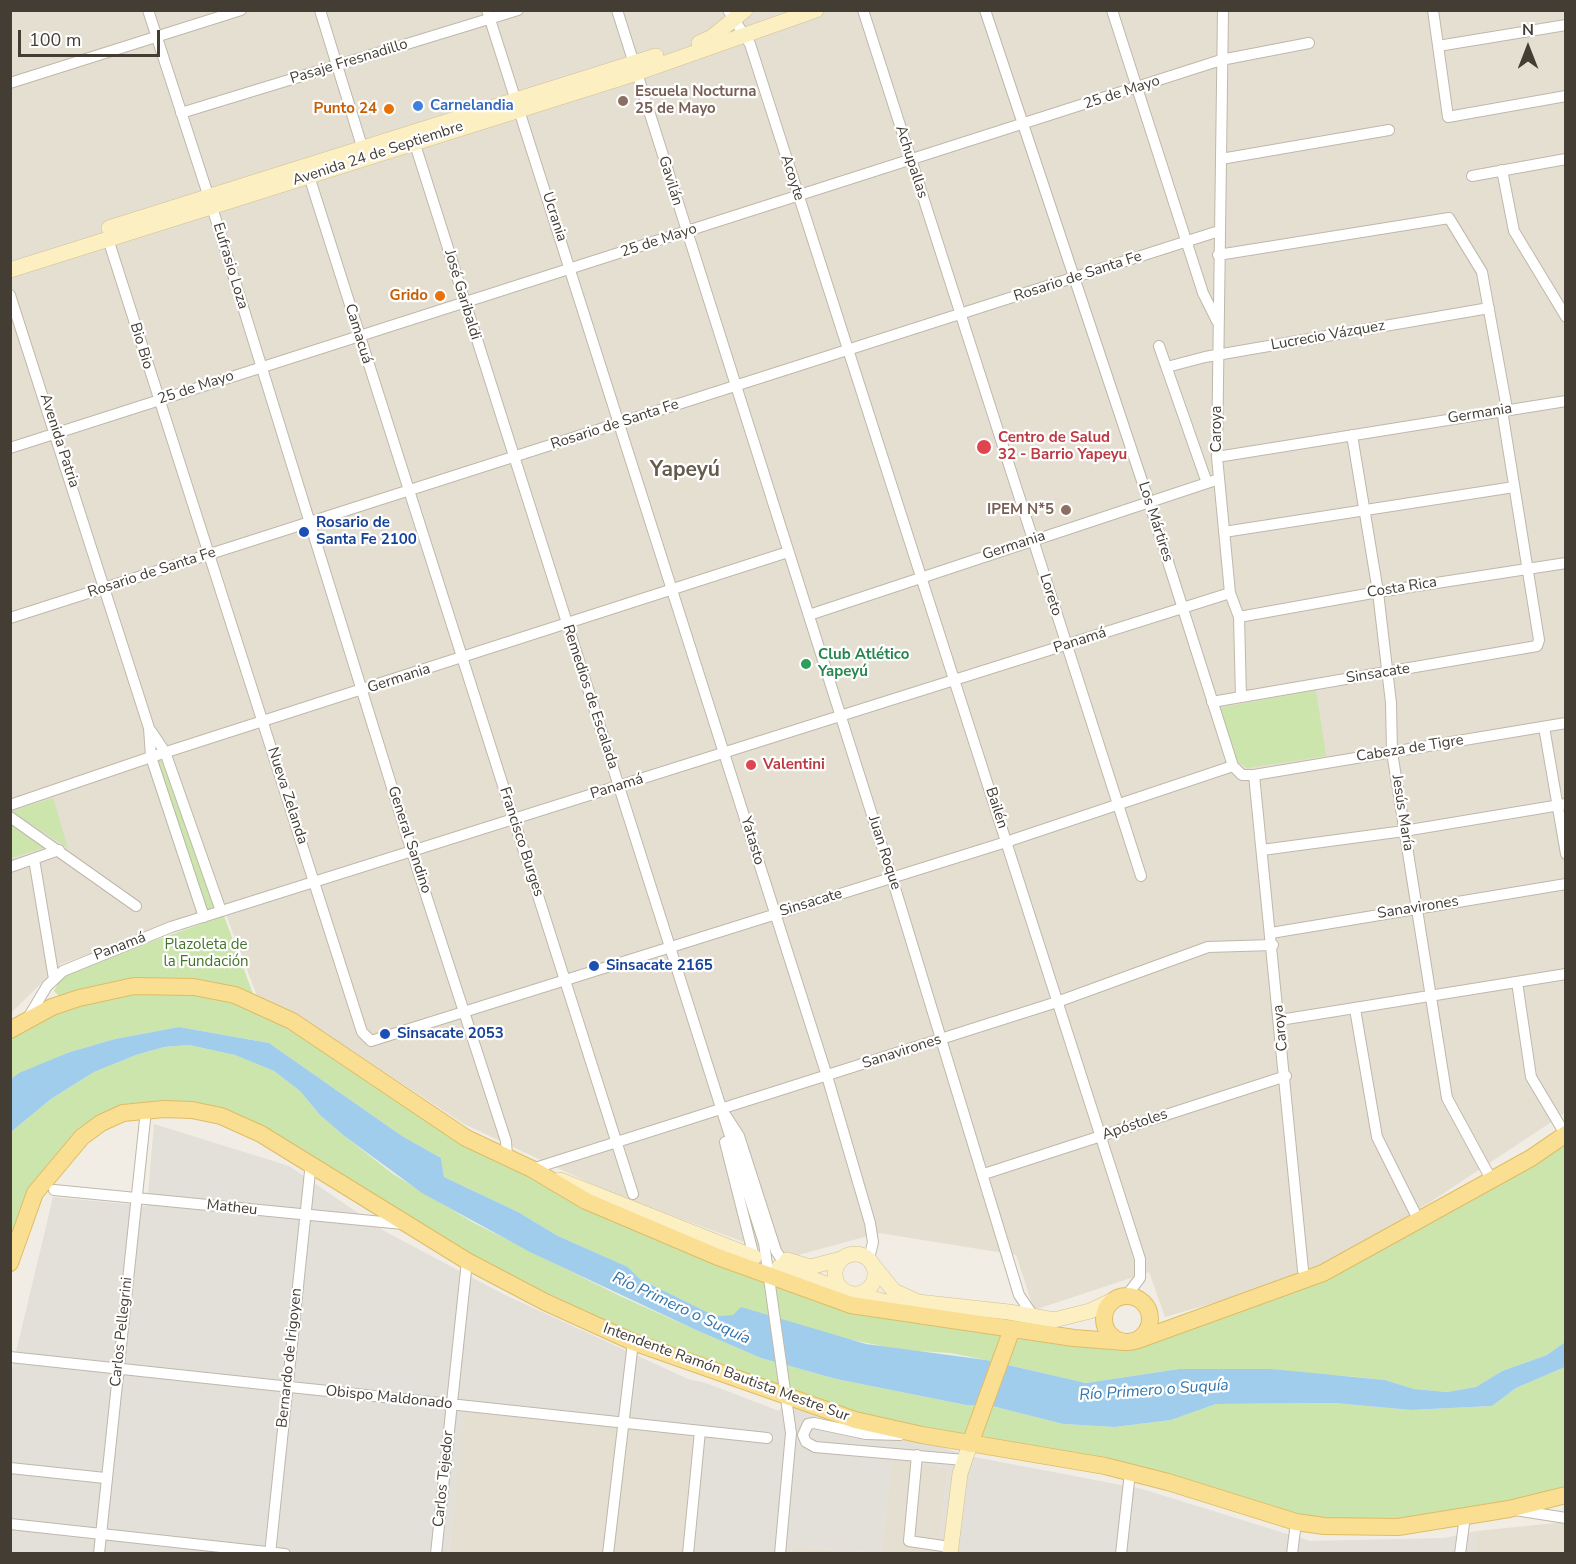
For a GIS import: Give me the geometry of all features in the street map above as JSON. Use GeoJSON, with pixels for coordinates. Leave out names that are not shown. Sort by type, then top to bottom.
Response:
{"type":"FeatureCollection","features":[{"type":"Feature","properties":{"kind":"main road","name":"Avenida 24 de Septiembre"},"geometry":{"type":"LineString","coordinates":[[15,259],[413,138],[816,10]]}},
{"type":"Feature","properties":{"kind":"main road","name":"Avenida 24 de Septiembre"},"geometry":{"type":"LineString","coordinates":[[635,68],[703,41],[736,14]]}},
{"type":"Feature","properties":{"kind":"main road","name":"Avenida 24 de Septiembre"},"geometry":{"type":"LineString","coordinates":[[10,270],[108,239],[210,201],[309,176],[364,153]]}},
{"type":"Feature","properties":{"kind":"main road"},"geometry":{"type":"LineString","coordinates":[[10,1030],[28,1018],[79,998],[134,986],[194,987],[236,995],[292,1022],[444,1125],[507,1157],[754,1257]]}},
{"type":"Feature","properties":{"kind":"main road","name":"Intendente Ramón Bautista Mestre Sur"},"geometry":{"type":"LineString","coordinates":[[10,1263],[35,1193],[64,1155],[89,1131],[110,1118],[146,1110],[178,1109],[221,1116],[261,1134],[311,1162],[467,1261],[545,1302],[633,1342],[855,1420],[922,1435],[1130,1472],[1296,1522],[1369,1528],[1509,1509],[1566,1495]]}},
{"type":"Feature","properties":{"kind":"main road"},"geometry":{"type":"LineString","coordinates":[[532,1169],[586,1201],[775,1271],[851,1305],[1012,1329],[1132,1341],[1308,1280],[1532,1158],[1565,1134]]}},
{"type":"Feature","properties":{"kind":"main road"},"geometry":{"type":"LineString","coordinates":[[775,1271],[810,1267],[852,1254],[871,1262],[894,1291],[911,1300],[1010,1311],[1034,1317],[1061,1319],[1090,1311],[1119,1298],[1141,1300],[1150,1313],[1149,1328],[1132,1341],[1111,1337],[1104,1323],[1104,1315],[1119,1298]]}},
{"type":"Feature","properties":{"kind":"main road"},"geometry":{"type":"LineString","coordinates":[[840,1290],[835,1270],[841,1259]]}},
{"type":"Feature","properties":{"kind":"main road"},"geometry":{"type":"LineString","coordinates":[[859,1295],[874,1282],[871,1262]]}},
{"type":"Feature","properties":{"kind":"main road"},"geometry":{"type":"LineString","coordinates":[[775,1271],[960,1321]]}},
{"type":"Feature","properties":{"kind":"main road"},"geometry":{"type":"LineString","coordinates":[[950,1550],[964,1460],[1012,1329]]}},
{"type":"Feature","properties":{"kind":"street","name":"Eufrasio Loza"},"geometry":{"type":"LineString","coordinates":[[148,10],[210,201],[309,523]]}},
{"type":"Feature","properties":{"kind":"street"},"geometry":{"type":"LineString","coordinates":[[10,83],[242,10]]}},
{"type":"Feature","properties":{"kind":"street"},"geometry":{"type":"LineString","coordinates":[[320,10],[364,153]]}},
{"type":"Feature","properties":{"kind":"street","name":"Pasaje Fresnadillo"},"geometry":{"type":"LineString","coordinates":[[181,113],[337,66],[489,15],[518,10]]}},
{"type":"Feature","properties":{"kind":"street","name":"Gavilán"},"geometry":{"type":"LineString","coordinates":[[617,10],[735,386]]}},
{"type":"Feature","properties":{"kind":"street","name":"Achupallas"},"geometry":{"type":"LineString","coordinates":[[863,10],[959,314]]}},
{"type":"Feature","properties":{"kind":"street","name":"Los Mártires"},"geometry":{"type":"LineString","coordinates":[[985,10],[1149,502],[1233,766]]}},
{"type":"Feature","properties":{"kind":"street"},"geometry":{"type":"LineString","coordinates":[[1112,10],[1203,293],[1218,321]]}},
{"type":"Feature","properties":{"kind":"street","name":"Caroya"},"geometry":{"type":"LineString","coordinates":[[1223,10],[1218,231],[1217,457],[1230,593],[1239,617],[1241,697]]}},
{"type":"Feature","properties":{"kind":"street"},"geometry":{"type":"LineString","coordinates":[[1433,10],[1448,117],[1566,96]]}},
{"type":"Feature","properties":{"kind":"street","name":"Acoyte"},"geometry":{"type":"LineString","coordinates":[[736,14],[750,44],[848,350]]}},
{"type":"Feature","properties":{"kind":"street","name":"Ucrania"},"geometry":{"type":"LineString","coordinates":[[489,15],[619,424]]}},
{"type":"Feature","properties":{"kind":"street"},"geometry":{"type":"LineString","coordinates":[[1438,46],[1566,25]]}},
{"type":"Feature","properties":{"kind":"street","name":"25 de Mayo"},"geometry":{"type":"LineString","coordinates":[[10,448],[1221,60],[1309,43]]}},
{"type":"Feature","properties":{"kind":"street"},"geometry":{"type":"LineString","coordinates":[[1221,159],[1389,130]]}},
{"type":"Feature","properties":{"kind":"street","name":"José Garibaldi"},"geometry":{"type":"LineString","coordinates":[[413,138],[513,457]]}},
{"type":"Feature","properties":{"kind":"street"},"geometry":{"type":"LineString","coordinates":[[1473,176],[1566,159]]}},
{"type":"Feature","properties":{"kind":"street"},"geometry":{"type":"LineString","coordinates":[[1502,170],[1514,231],[1566,317]]}},
{"type":"Feature","properties":{"kind":"street","name":"Camacuá"},"geometry":{"type":"LineString","coordinates":[[309,176],[408,491]]}},
{"type":"Feature","properties":{"kind":"street"},"geometry":{"type":"LineString","coordinates":[[1218,255],[1446,218],[1453,220],[1479,265],[1490,308],[1514,487],[1529,569]]}},
{"type":"Feature","properties":{"kind":"street","name":"Rosario de Santa Fe"},"geometry":{"type":"LineString","coordinates":[[10,618],[1218,231]]}},
{"type":"Feature","properties":{"kind":"street","name":"Bio Bio"},"geometry":{"type":"LineString","coordinates":[[108,239],[208,555]]}},
{"type":"Feature","properties":{"kind":"street","name":"Avenida Patria"},"geometry":{"type":"LineString","coordinates":[[10,295],[57,433],[149,729]]}},
{"type":"Feature","properties":{"kind":"street","name":"Lucrecio Vázquez"},"geometry":{"type":"LineString","coordinates":[[1167,367],[1218,355],[1490,308]]}},
{"type":"Feature","properties":{"kind":"street","name":"Loreto"},"geometry":{"type":"LineString","coordinates":[[959,314],[1142,876]]}},
{"type":"Feature","properties":{"kind":"street"},"geometry":{"type":"LineString","coordinates":[[1159,346],[1207,483]]}},
{"type":"Feature","properties":{"kind":"street","name":"Bailén"},"geometry":{"type":"LineString","coordinates":[[848,350],[1142,1266],[1137,1284],[1119,1298]]}},
{"type":"Feature","properties":{"kind":"street","name":"Juan Roque"},"geometry":{"type":"LineString","coordinates":[[735,386],[892,878],[1019,1295],[1034,1317]]}},
{"type":"Feature","properties":{"kind":"street","name":"Germania"},"geometry":{"type":"LineString","coordinates":[[1217,457],[1566,401]]}},
{"type":"Feature","properties":{"kind":"street","name":"Yatasto"},"geometry":{"type":"LineString","coordinates":[[619,424],[827,1076],[870,1223],[873,1242],[871,1262]]}},
{"type":"Feature","properties":{"kind":"street","name":"Jesús María"},"geometry":{"type":"LineString","coordinates":[[1352,435],[1378,592],[1391,702],[1392,752],[1450,1107],[1491,1179]]}},
{"type":"Feature","properties":{"kind":"street","name":"Remedios de Escalada"},"geometry":{"type":"LineString","coordinates":[[513,457],[720,1109],[775,1271]]}},
{"type":"Feature","properties":{"kind":"street","name":"Germania"},"geometry":{"type":"LineString","coordinates":[[809,615],[1219,479]]}},
{"type":"Feature","properties":{"kind":"street"},"geometry":{"type":"LineString","coordinates":[[1224,532],[1514,487]]}},
{"type":"Feature","properties":{"kind":"street","name":"Francisco Burges"},"geometry":{"type":"LineString","coordinates":[[408,491],[633,1194]]}},
{"type":"Feature","properties":{"kind":"street","name":"General Sandino"},"geometry":{"type":"LineString","coordinates":[[309,523],[506,1141],[507,1157]]}},
{"type":"Feature","properties":{"kind":"street","name":"Germania"},"geometry":{"type":"LineString","coordinates":[[10,805],[165,752],[263,723],[788,552]]}},
{"type":"Feature","properties":{"kind":"street","name":"Nueva Zelanda"},"geometry":{"type":"LineString","coordinates":[[208,555],[365,1037]]}},
{"type":"Feature","properties":{"kind":"street","name":"Costa Rica"},"geometry":{"type":"LineString","coordinates":[[1239,617],[1378,592],[1566,563]]}},
{"type":"Feature","properties":{"kind":"street","name":"Sinsacate"},"geometry":{"type":"LineString","coordinates":[[1212,702],[1532,650],[1537,646],[1539,640],[1529,569]]}},
{"type":"Feature","properties":{"kind":"street","name":"Panamá"},"geometry":{"type":"LineString","coordinates":[[28,1018],[54,979],[73,966],[204,917],[1230,593]]}},
{"type":"Feature","properties":{"kind":"street","name":"Cabeza de Tigre"},"geometry":{"type":"LineString","coordinates":[[1254,775],[1566,723]]}},
{"type":"Feature","properties":{"kind":"street"},"geometry":{"type":"LineString","coordinates":[[1544,727],[1561,805],[1566,854]]}},
{"type":"Feature","properties":{"kind":"street"},"geometry":{"type":"LineString","coordinates":[[149,729],[165,752],[221,912]]}},
{"type":"Feature","properties":{"kind":"street"},"geometry":{"type":"LineString","coordinates":[[149,729],[151,757],[204,917]]}},
{"type":"Feature","properties":{"kind":"street"},"geometry":{"type":"LineString","coordinates":[[1233,766],[1242,775],[1254,775]]}},
{"type":"Feature","properties":{"kind":"street","name":"Sinsacate"},"geometry":{"type":"LineString","coordinates":[[365,1037],[378,1041],[1006,842],[1233,766]]}},
{"type":"Feature","properties":{"kind":"street","name":"Caroya"},"geometry":{"type":"LineString","coordinates":[[1254,775],[1286,1076],[1303,1270],[1308,1280]]}},
{"type":"Feature","properties":{"kind":"street"},"geometry":{"type":"LineString","coordinates":[[1262,850],[1404,831],[1561,805]]}},
{"type":"Feature","properties":{"kind":"street"},"geometry":{"type":"LineString","coordinates":[[10,817],[136,906]]}},
{"type":"Feature","properties":{"kind":"street"},"geometry":{"type":"LineString","coordinates":[[10,867],[59,850]]}},
{"type":"Feature","properties":{"kind":"street"},"geometry":{"type":"LineString","coordinates":[[34,859],[54,979]]}},
{"type":"Feature","properties":{"kind":"street","name":"Sanavirones"},"geometry":{"type":"LineString","coordinates":[[1271,933],[1566,884]]}},
{"type":"Feature","properties":{"kind":"street","name":"Sanavirones"},"geometry":{"type":"LineString","coordinates":[[532,1169],[1058,1002],[1208,947],[1273,945]]}},
{"type":"Feature","properties":{"kind":"street"},"geometry":{"type":"LineString","coordinates":[[1280,1020],[1566,974]]}},
{"type":"Feature","properties":{"kind":"street"},"geometry":{"type":"LineString","coordinates":[[1517,982],[1531,1077],[1565,1134]]}},
{"type":"Feature","properties":{"kind":"street"},"geometry":{"type":"LineString","coordinates":[[1354,1009],[1377,1137],[1419,1221]]}},
{"type":"Feature","properties":{"kind":"street","name":"Apóstoles"},"geometry":{"type":"LineString","coordinates":[[984,1174],[1286,1076]]}},
{"type":"Feature","properties":{"kind":"street","name":"Remedios de Escalada"},"geometry":{"type":"LineString","coordinates":[[720,1109],[723,1132],[754,1257]]}},
{"type":"Feature","properties":{"kind":"street","name":"Remedios de Escalada"},"geometry":{"type":"LineString","coordinates":[[720,1109],[739,1136],[776,1251],[775,1271]]}},
{"type":"Feature","properties":{"kind":"street","name":"Carlos Pellegrini"},"geometry":{"type":"LineString","coordinates":[[99,1554],[105,1478],[146,1110]]}},
{"type":"Feature","properties":{"kind":"street","name":"Bernardo de Irigoyen"},"geometry":{"type":"LineString","coordinates":[[270,1553],[311,1162]]}},
{"type":"Feature","properties":{"kind":"street","name":"Matheu"},"geometry":{"type":"LineString","coordinates":[[54,1190],[410,1225]]}},
{"type":"Feature","properties":{"kind":"street","name":"Carlos Tejedor"},"geometry":{"type":"LineString","coordinates":[[436,1554],[467,1261]]}},
{"type":"Feature","properties":{"kind":"street"},"geometry":{"type":"LineString","coordinates":[[775,1271],[791,1451],[780,1554]]}},
{"type":"Feature","properties":{"kind":"street"},"geometry":{"type":"LineString","coordinates":[[608,1554],[633,1342]]}},
{"type":"Feature","properties":{"kind":"street","name":"Obispo Maldonado"},"geometry":{"type":"LineString","coordinates":[[10,1357],[767,1438]]}},
{"type":"Feature","properties":{"kind":"street"},"geometry":{"type":"LineString","coordinates":[[922,1435],[878,1436],[814,1423],[808,1424],[804,1431],[807,1442],[815,1447],[964,1460]]}},
{"type":"Feature","properties":{"kind":"street"},"geometry":{"type":"LineString","coordinates":[[688,1554],[700,1431]]}},
{"type":"Feature","properties":{"kind":"street"},"geometry":{"type":"LineString","coordinates":[[917,1455],[909,1541],[950,1550]]}},
{"type":"Feature","properties":{"kind":"street"},"geometry":{"type":"LineString","coordinates":[[10,1467],[105,1478]]}},
{"type":"Feature","properties":{"kind":"street"},"geometry":{"type":"LineString","coordinates":[[1121,1554],[1130,1472]]}},
{"type":"Feature","properties":{"kind":"street"},"geometry":{"type":"LineString","coordinates":[[1509,1509],[1566,1518]]}},
{"type":"Feature","properties":{"kind":"street"},"geometry":{"type":"LineString","coordinates":[[1460,1554],[1465,1516]]}},
{"type":"Feature","properties":{"kind":"street"},"geometry":{"type":"LineString","coordinates":[[1292,1554],[1296,1522]]}},
{"type":"Feature","properties":{"kind":"street"},"geometry":{"type":"LineString","coordinates":[[10,1524],[285,1554]]}},
{"type":"Feature","properties":{"kind":"shaded area"},"geometry":{"type":"Polygon","coordinates":[[[11,11],[1565,11],[1565,1113],[1432,1201],[1310,1275],[1165,1317],[1149,1272],[1034,1310],[1016,1255],[879,1233],[787,1258],[611,1193],[464,1124],[345,1046],[257,996],[223,907],[61,964],[11,1013],[11,11]]]}},
{"type":"Feature","properties":{"kind":"shaded area"},"geometry":{"type":"Polygon","coordinates":[[[154,1124],[289,1166],[386,1232],[505,1295],[688,1379],[706,1383],[779,1411],[788,1397],[969,1456],[1142,1489],[1310,1541],[1444,1538],[1477,1531],[1475,1554],[938,1553],[948,1468],[892,1458],[881,1553],[792,1547],[791,1553],[683,1553],[693,1436],[465,1411],[449,1553],[11,1554],[11,1373],[53,1197],[147,1206],[154,1124]]]}},
{"type":"Feature","properties":{"kind":"shaded area"},"geometry":{"type":"Polygon","coordinates":[[[464,1411],[693,1436],[683,1553],[449,1554],[464,1411]]]}},
{"type":"Feature","properties":{"kind":"shaded area"},"geometry":{"type":"Polygon","coordinates":[[[892,1458],[948,1468],[938,1553],[791,1554],[792,1547],[881,1553],[892,1458]]]}},
{"type":"Feature","properties":{"kind":"shaded area"},"geometry":{"type":"Polygon","coordinates":[[[1565,1522],[1565,1553],[1475,1554],[1477,1531],[1565,1522]]]}},
{"type":"Feature","properties":{"kind":"green space"},"geometry":{"type":"Polygon","coordinates":[[[1316,690],[1326,756],[1247,768],[1233,759],[1218,708],[1316,690]]]}},
{"type":"Feature","properties":{"kind":"green space"},"geometry":{"type":"Polygon","coordinates":[[[160,757],[216,908],[207,911],[153,759],[160,757]]]}},
{"type":"Feature","properties":{"kind":"green space"},"geometry":{"type":"Polygon","coordinates":[[[53,798],[68,848],[11,811],[53,798]]]}},
{"type":"Feature","properties":{"kind":"green space"},"geometry":{"type":"Polygon","coordinates":[[[11,825],[47,847],[11,858],[11,825]]]}},
{"type":"Feature","properties":{"kind":"green space","name":"Plazoleta de la Fundación"},"geometry":{"type":"Polygon","coordinates":[[[224,916],[255,999],[217,987],[60,997],[54,991],[59,981],[69,973],[99,960],[224,916]]]}},
{"type":"Feature","properties":{"kind":"green space"},"geometry":{"type":"Polygon","coordinates":[[[104,991],[235,995],[444,1125],[851,1305],[1118,1341],[1308,1280],[1565,1134],[1565,1342],[1547,1355],[1502,1371],[1476,1387],[1447,1392],[1414,1389],[1385,1380],[1347,1376],[1179,1369],[1086,1383],[950,1353],[901,1350],[733,1315],[715,1316],[640,1279],[628,1267],[558,1236],[518,1212],[444,1177],[441,1158],[402,1136],[269,1043],[179,1027],[115,1039],[70,1052],[11,1079],[11,1030],[104,991]]]}},
{"type":"Feature","properties":{"kind":"green space"},"geometry":{"type":"Polygon","coordinates":[[[189,1045],[235,1055],[274,1071],[300,1091],[320,1115],[343,1135],[393,1174],[474,1223],[620,1296],[696,1330],[761,1358],[836,1379],[966,1405],[988,1405],[1063,1424],[1115,1427],[1171,1420],[1216,1404],[1334,1403],[1411,1410],[1492,1406],[1516,1388],[1565,1367],[1565,1495],[1347,1528],[1168,1482],[922,1435],[622,1338],[221,1116],[110,1118],[42,1183],[11,1263],[11,1132],[51,1099],[94,1072],[136,1055],[164,1047],[189,1045]]]}},
{"type":"Feature","properties":{"kind":"water","name":"Río Primero o Suquía"},"geometry":{"type":"Polygon","coordinates":[[[179,1027],[269,1043],[402,1136],[441,1158],[444,1177],[518,1212],[558,1236],[628,1267],[640,1279],[715,1316],[733,1315],[741,1307],[866,1344],[986,1360],[1086,1383],[1179,1369],[1271,1369],[1385,1380],[1414,1389],[1447,1392],[1476,1387],[1502,1371],[1547,1355],[1565,1342],[1565,1367],[1516,1388],[1492,1406],[1411,1410],[1334,1403],[1216,1404],[1171,1420],[1115,1427],[1063,1424],[988,1405],[966,1405],[836,1379],[761,1358],[696,1330],[530,1252],[422,1193],[343,1135],[320,1115],[300,1091],[274,1071],[235,1055],[189,1045],[164,1047],[136,1055],[94,1072],[51,1099],[11,1132],[11,1079],[19,1073],[70,1052],[115,1039],[179,1027]]]}},
{"type":"Feature","properties":{"kind":"place","name":"Escuela Nocturna 25 de Mayo"},"geometry":{"type":"Point","coordinates":[623,101]}},
{"type":"Feature","properties":{"kind":"place","name":"Carnelandia"},"geometry":{"type":"Point","coordinates":[418,106]}},
{"type":"Feature","properties":{"kind":"place","name":"Punto 24"},"geometry":{"type":"Point","coordinates":[389,109]}},
{"type":"Feature","properties":{"kind":"place","name":"Grido"},"geometry":{"type":"Point","coordinates":[440,296]}},
{"type":"Feature","properties":{"kind":"place","name":"Centro de Salud 32 - Barrio Yapeyu"},"geometry":{"type":"Point","coordinates":[984,447]}},
{"type":"Feature","properties":{"kind":"place","name":"IPEM N*5"},"geometry":{"type":"Point","coordinates":[1066,510]}},
{"type":"Feature","properties":{"kind":"place","name":"Rosario de Santa Fe 2100"},"geometry":{"type":"Point","coordinates":[304,532]}},
{"type":"Feature","properties":{"kind":"place","name":"Club Atlético Yapeyú"},"geometry":{"type":"Point","coordinates":[806,664]}},
{"type":"Feature","properties":{"kind":"place","name":"Valentini"},"geometry":{"type":"Point","coordinates":[751,765]}},
{"type":"Feature","properties":{"kind":"place","name":"Sinsacate 2165"},"geometry":{"type":"Point","coordinates":[594,966]}},
{"type":"Feature","properties":{"kind":"place","name":"Sinsacate 2053"},"geometry":{"type":"Point","coordinates":[385,1034]}},
{"type":"Feature","properties":{"kind":"district","name":"Yapeyú"},"geometry":{"type":"Point","coordinates":[685,471]}}]}
